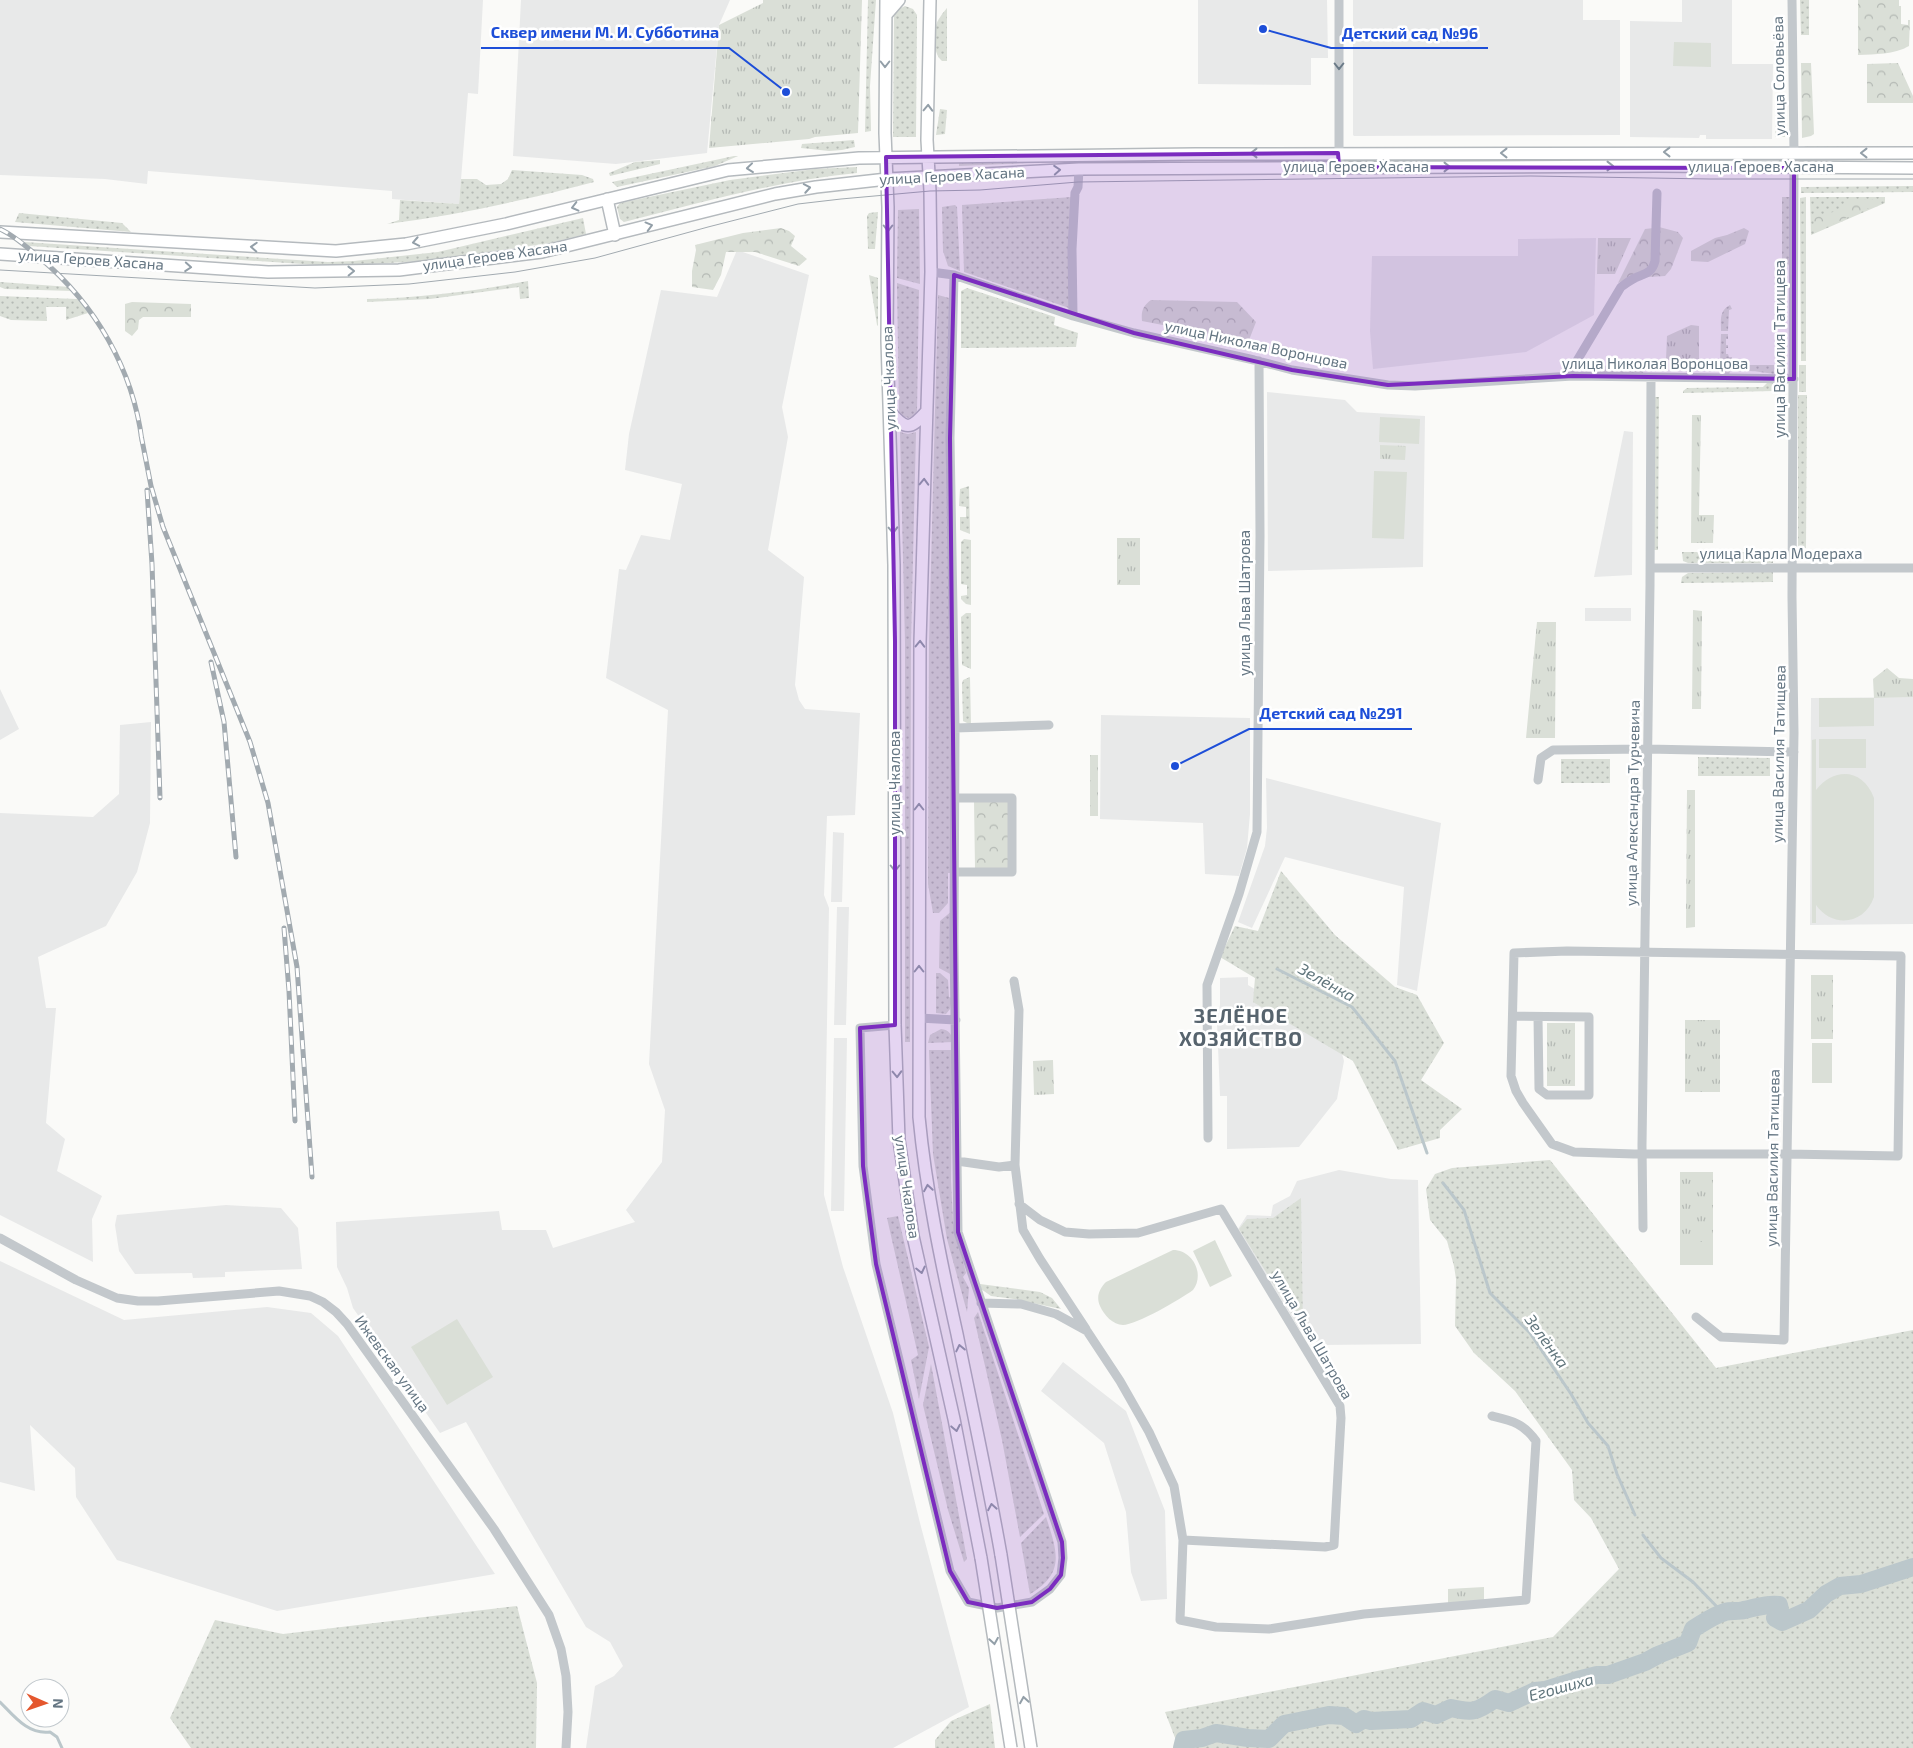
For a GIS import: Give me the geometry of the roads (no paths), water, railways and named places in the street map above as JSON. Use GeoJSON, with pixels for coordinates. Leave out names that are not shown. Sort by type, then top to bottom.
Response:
{"type":"FeatureCollection","features":[{"type":"Feature","properties":{"kind":"main road","name":"улица Чкалова"},"geometry":{"type":"LineString","coordinates":[[886,0],[887,340],[895,641],[895,1025],[899,1140],[913,1236],[954,1419],[981,1558],[1011,1748]]}},
{"type":"Feature","properties":{"kind":"main road"},"geometry":{"type":"LineString","coordinates":[[886,15],[899,0]]}},
{"type":"Feature","properties":{"kind":"main road"},"geometry":{"type":"LineString","coordinates":[[921,0],[930,14]]}},
{"type":"Feature","properties":{"kind":"main road","name":"улица Чкалова"},"geometry":{"type":"LineString","coordinates":[[930,0],[927,156],[930,191],[931,272],[920,642],[919,1117],[923,1161],[934,1226],[988,1480],[1031,1748]]}},
{"type":"Feature","properties":{"kind":"main road","name":"улица Героев Хасана"},"geometry":{"type":"LineString","coordinates":[[0,232],[336,251],[406,244],[506,224],[728,170],[812,161],[886,157],[1338,153],[1913,153]]}},
{"type":"Feature","properties":{"kind":"main road","name":"улица Героев Хасана"},"geometry":{"type":"LineString","coordinates":[[0,254],[268,272],[399,270],[542,252],[775,194],[825,186],[886,179],[1079,169],[1339,167],[1913,168]]}},
{"type":"Feature","properties":{"kind":"main road"},"geometry":{"type":"LineString","coordinates":[[607,199],[615,235]]}},
{"type":"Feature","properties":{"kind":"main road"},"geometry":{"type":"LineString","coordinates":[[890,412],[900,424],[908,426],[916,424],[926,412]]}},
{"type":"Feature","properties":{"kind":"street"},"geometry":{"type":"LineString","coordinates":[[1339,0],[1339,167]]}},
{"type":"Feature","properties":{"kind":"street","name":"улица Соловьёва"},"geometry":{"type":"LineString","coordinates":[[1792,0],[1794,152]]}},
{"type":"Feature","properties":{"kind":"street","name":"улица Василия Татищева"},"geometry":{"type":"LineString","coordinates":[[1696,1317],[1721,1337],[1784,1340],[1794,752],[1792,568],[1794,168]]}},
{"type":"Feature","properties":{"kind":"street"},"geometry":{"type":"LineString","coordinates":[[1073,316],[1072,249],[1075,194],[1078,186],[1079,169]]}},
{"type":"Feature","properties":{"kind":"street"},"geometry":{"type":"LineString","coordinates":[[1573,376],[1575,364],[1621,287],[1653,269],[1655,260],[1657,194]]}},
{"type":"Feature","properties":{"kind":"street","name":"улица Николая Воронцова"},"geometry":{"type":"LineString","coordinates":[[931,272],[954,275],[1073,316],[1134,333],[1292,370],[1388,385],[1415,386],[1573,376],[1794,379]]}},
{"type":"Feature","properties":{"kind":"street"},"geometry":{"type":"LineString","coordinates":[[895,1025],[860,1028],[863,1166],[876,1264],[950,1572],[968,1602],[997,1608],[1032,1602],[1050,1589],[1061,1575],[1062,1542],[958,1232],[955,728],[950,438],[954,275]]}},
{"type":"Feature","properties":{"kind":"street","name":"улица Льва Шатрова"},"geometry":{"type":"LineString","coordinates":[[1208,1138],[1207,985],[1239,894],[1257,832],[1260,536],[1259,361]]}},
{"type":"Feature","properties":{"kind":"street","name":"улица Александра Турчевича"},"geometry":{"type":"LineString","coordinates":[[1643,1228],[1642,1154],[1651,378]]}},
{"type":"Feature","properties":{"kind":"street","name":"улица Карла Модераха"},"geometry":{"type":"LineString","coordinates":[[1650,568],[1913,568]]}},
{"type":"Feature","properties":{"kind":"street"},"geometry":{"type":"LineString","coordinates":[[955,728],[1049,725]]}},
{"type":"Feature","properties":{"kind":"street"},"geometry":{"type":"LineString","coordinates":[[1538,780],[1541,758],[1553,750],[1647,749],[1794,752]]}},
{"type":"Feature","properties":{"kind":"street"},"geometry":{"type":"LineString","coordinates":[[955,798],[1012,798],[1012,872],[955,872]]}},
{"type":"Feature","properties":{"kind":"street"},"geometry":{"type":"LineString","coordinates":[[1567,951],[1790,954],[1901,956],[1898,1156],[1574,1152],[1552,1144],[1516,1091],[1512,1076],[1514,953],[1567,951]]}},
{"type":"Feature","properties":{"kind":"street"},"geometry":{"type":"LineString","coordinates":[[1014,981],[1019,1010],[1015,1165],[1024,1230],[1040,1259],[1120,1381],[1148,1432],[1174,1486],[1183,1540],[1180,1620],[1216,1627],[1269,1629],[1364,1614],[1410,1612],[1526,1600],[1536,1441],[1528,1431],[1515,1421],[1492,1416]]}},
{"type":"Feature","properties":{"kind":"street"},"geometry":{"type":"LineString","coordinates":[[1513,1016],[1589,1017],[1589,1095],[1547,1096],[1540,1089],[1538,1017]]}},
{"type":"Feature","properties":{"kind":"street"},"geometry":{"type":"LineString","coordinates":[[919,1018],[956,1020]]}},
{"type":"Feature","properties":{"kind":"street"},"geometry":{"type":"LineString","coordinates":[[957,1161],[999,1167],[1015,1165]]}},
{"type":"Feature","properties":{"kind":"street","name":"улица Льва Шатрова"},"geometry":{"type":"LineString","coordinates":[[1019,1204],[1040,1220],[1065,1232],[1089,1234],[1138,1233],[1221,1209],[1340,1406],[1341,1418],[1334,1544],[1325,1547],[1183,1540]]}},
{"type":"Feature","properties":{"kind":"street","name":"Ижевская улица"},"geometry":{"type":"LineString","coordinates":[[0,1238],[76,1280],[117,1298],[158,1301],[278,1292],[310,1296],[323,1302],[336,1312],[347,1324],[494,1529],[549,1615],[561,1649],[566,1676],[568,1712],[566,1748]]}},
{"type":"Feature","properties":{"kind":"street"},"geometry":{"type":"LineString","coordinates":[[981,1303],[1021,1304],[1056,1314],[1088,1331]]}},
{"type":"Feature","properties":{"kind":"waterway","name":"Зелёнка"},"geometry":{"type":"LineString","coordinates":[[1277,969],[1352,1007],[1395,1061],[1427,1153]]}},
{"type":"Feature","properties":{"kind":"waterway","name":"Зелёнка"},"geometry":{"type":"LineString","coordinates":[[1443,1183],[1464,1210],[1490,1293],[1530,1333],[1588,1423],[1608,1446],[1617,1474],[1635,1515]]}},
{"type":"Feature","properties":{"kind":"waterway","name":"Зелёнка"},"geometry":{"type":"LineString","coordinates":[[1643,1535],[1661,1558],[1693,1582],[1722,1612]]}},
{"type":"Feature","properties":{"kind":"waterway","name":"Егошиха"},"geometry":{"type":"LineString","coordinates":[[1182,1748],[1184,1740],[1202,1738],[1216,1733],[1269,1739],[1284,1724],[1329,1715],[1344,1716],[1356,1724],[1364,1719],[1371,1721],[1411,1719],[1423,1711],[1436,1715],[1451,1708],[1469,1711],[1479,1709],[1495,1699],[1509,1703],[1535,1691],[1545,1690],[1597,1675],[1608,1675],[1645,1662],[1688,1643],[1693,1629],[1721,1613],[1742,1611],[1766,1605],[1779,1605],[1780,1610],[1775,1618],[1782,1622],[1809,1610],[1826,1594],[1840,1586],[1861,1584],[1913,1567]]}},
{"type":"Feature","properties":{"kind":"waterway"},"geometry":{"type":"LineString","coordinates":[[0,1702],[28,1728],[35,1731],[50,1732],[57,1737],[62,1748]]}},
{"type":"Feature","properties":{"kind":"tram line"},"geometry":{"type":"LineString","coordinates":[[0,270],[315,288],[409,284],[515,272],[595,258],[798,204],[930,191],[980,190],[1078,182],[1531,176],[1710,179],[1913,179]]}},
{"type":"Feature","properties":{"kind":"railway"},"geometry":{"type":"LineString","coordinates":[[0,229],[21,242],[60,276],[94,317],[108,340],[130,388],[142,441]]}},
{"type":"Feature","properties":{"kind":"railway"},"geometry":{"type":"LineString","coordinates":[[141,435],[151,486],[163,527],[250,742],[268,803],[297,967],[312,1177]]}},
{"type":"Feature","properties":{"kind":"railway"},"geometry":{"type":"LineString","coordinates":[[147,490],[152,564],[160,798]]}},
{"type":"Feature","properties":{"kind":"railway"},"geometry":{"type":"LineString","coordinates":[[211,662],[224,722],[236,857]]}},
{"type":"Feature","properties":{"kind":"railway"},"geometry":{"type":"LineString","coordinates":[[284,928],[295,1121]]}},
{"type":"Feature","properties":{"kind":"place","name":"Детский сад №96"},"geometry":{"type":"Point","coordinates":[1263,29]}},
{"type":"Feature","properties":{"kind":"place","name":"Сквер имени М. И. Субботина"},"geometry":{"type":"Point","coordinates":[786,92]}},
{"type":"Feature","properties":{"kind":"place","name":"Детский сад №291"},"geometry":{"type":"Point","coordinates":[1175,766]}},
{"type":"Feature","properties":{"kind":"district","name":"ЗЕЛЁНОЕ ХОЗЯЙСТВО"},"geometry":{"type":"Point","coordinates":[1241,1028]}}]}
